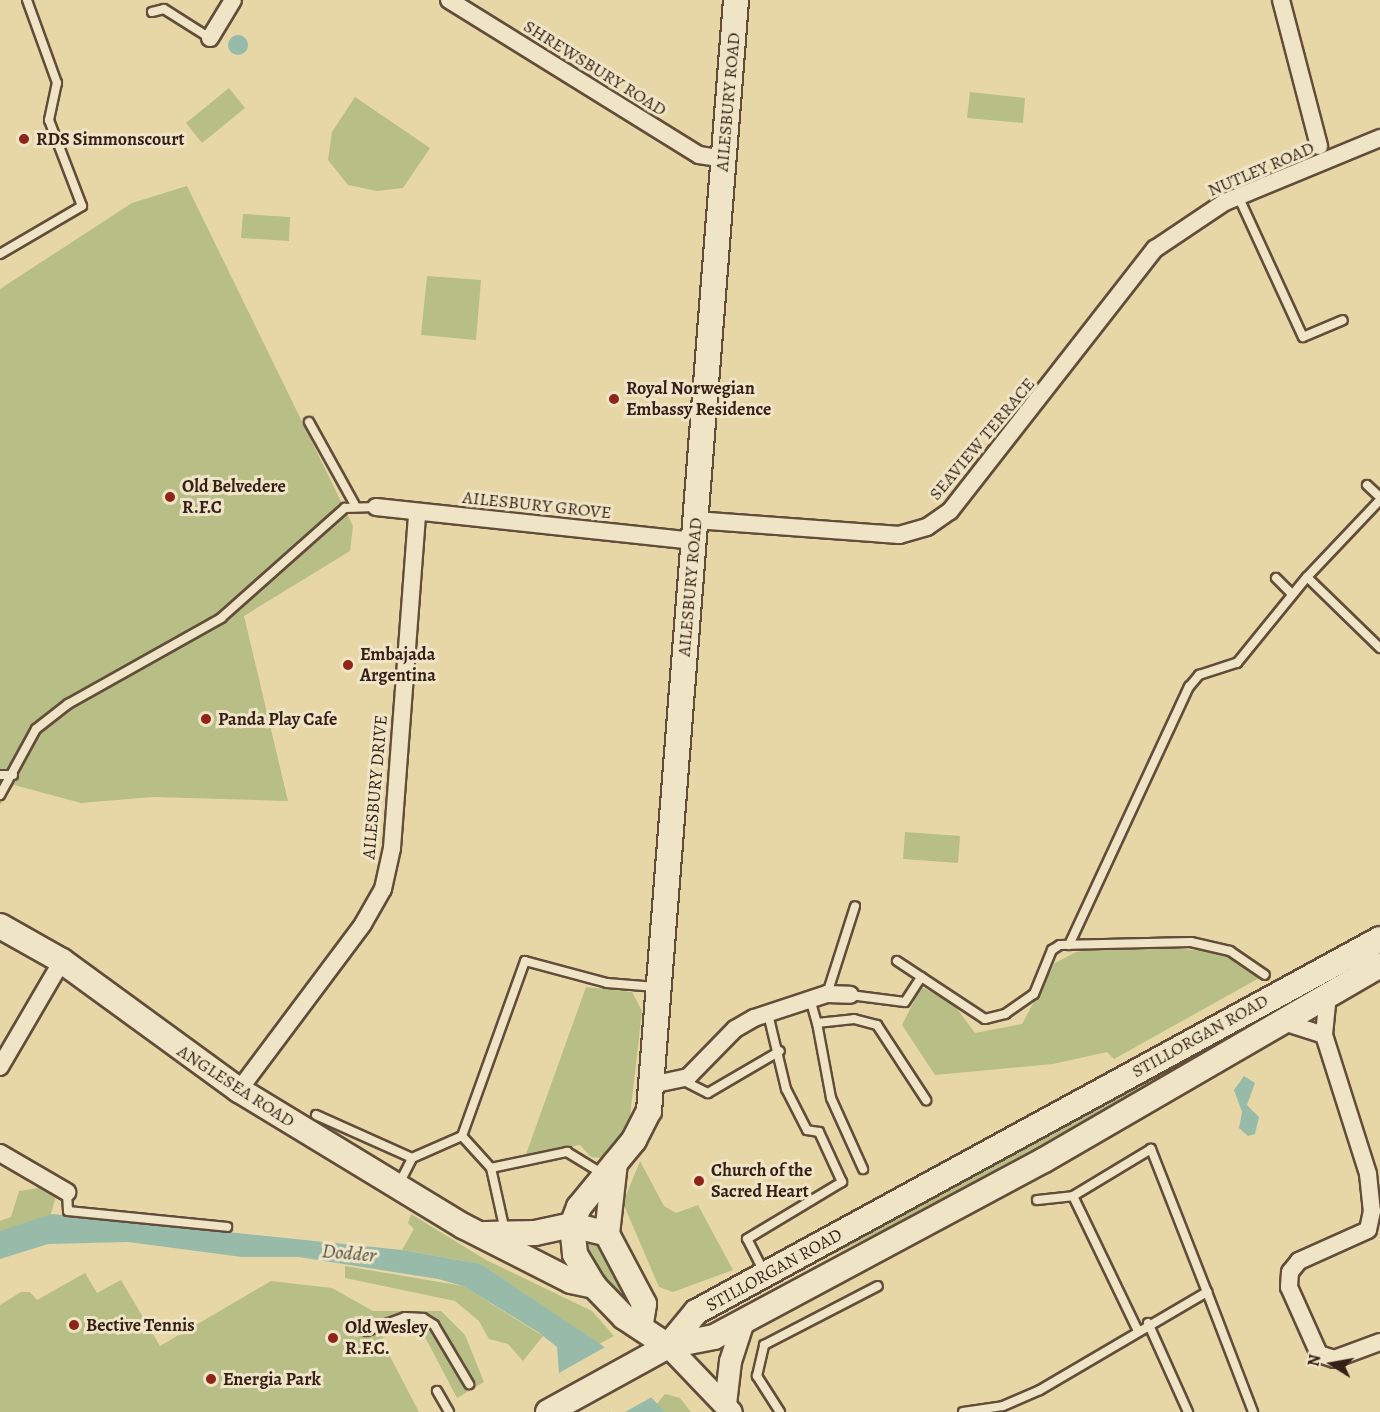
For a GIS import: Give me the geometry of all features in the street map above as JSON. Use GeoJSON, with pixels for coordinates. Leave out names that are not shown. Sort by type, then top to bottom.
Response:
{"type":"FeatureCollection","features":[{"type":"Feature","properties":{"kind":"main road","name":"AILESBURY ROAD"},"geometry":{"type":"LineString","coordinates":[[572,1225],[609,1168],[642,1128],[651,1085],[736,0]]}},
{"type":"Feature","properties":{"kind":"main road","name":"ANGLESEA ROAD"},"geometry":{"type":"LineString","coordinates":[[0,926],[62,962],[239,1090],[397,1187],[571,1281],[594,1286]]}},
{"type":"Feature","properties":{"kind":"main road","name":"STILLORGAN ROAD"},"geometry":{"type":"LineString","coordinates":[[668,1346],[696,1312],[1380,939]]}},
{"type":"Feature","properties":{"kind":"main road","name":"STILLORGAN ROAD"},"geometry":{"type":"LineString","coordinates":[[668,1346],[710,1339],[1044,1160],[1380,965]]}},
{"type":"Feature","properties":{"kind":"main road"},"geometry":{"type":"LineString","coordinates":[[609,1168],[607,1234],[644,1304],[641,1323]]}},
{"type":"Feature","properties":{"kind":"main road","name":"ANGLESEA ROAD"},"geometry":{"type":"LineString","coordinates":[[479,1233],[505,1235],[572,1225],[607,1234]]}},
{"type":"Feature","properties":{"kind":"main road"},"geometry":{"type":"LineString","coordinates":[[549,1412],[579,1402],[624,1370],[668,1346],[641,1323],[624,1317],[594,1286],[574,1254],[572,1225]]}},
{"type":"Feature","properties":{"kind":"main road"},"geometry":{"type":"LineString","coordinates":[[765,1275],[785,1298]]}},
{"type":"Feature","properties":{"kind":"street"},"geometry":{"type":"LineString","coordinates":[[210,38],[233,0]]}},
{"type":"Feature","properties":{"kind":"street","name":"SHREWSBURY ROAD"},"geometry":{"type":"LineString","coordinates":[[449,0],[699,156],[724,159]]}},
{"type":"Feature","properties":{"kind":"street"},"geometry":{"type":"LineString","coordinates":[[1281,0],[1319,146]]}},
{"type":"Feature","properties":{"kind":"street","name":"NUTLEY ROAD"},"geometry":{"type":"LineString","coordinates":[[1162,244],[1239,198],[1380,138]]}},
{"type":"Feature","properties":{"kind":"street","name":"SEAVIEW TERRACE"},"geometry":{"type":"LineString","coordinates":[[695,530],[899,535],[927,527],[950,511],[1162,244]]}},
{"type":"Feature","properties":{"kind":"street","name":"AILESBURY GROVE"},"geometry":{"type":"LineString","coordinates":[[376,507],[417,513],[695,530]]}},
{"type":"Feature","properties":{"kind":"street","name":"AILESBURY DRIVE"},"geometry":{"type":"LineString","coordinates":[[239,1090],[363,924],[383,889],[392,848],[417,513]]}},
{"type":"Feature","properties":{"kind":"street"},"geometry":{"type":"LineString","coordinates":[[0,1067],[62,962]]}},
{"type":"Feature","properties":{"kind":"street"},"geometry":{"type":"LineString","coordinates":[[651,1085],[682,1080],[735,1029],[768,1014],[827,994],[850,995]]}},
{"type":"Feature","properties":{"kind":"street"},"geometry":{"type":"LineString","coordinates":[[1328,994],[1324,1035],[1374,1173],[1368,1230],[1299,1261],[1290,1272],[1289,1287],[1319,1354],[1334,1359],[1380,1342]]}},
{"type":"Feature","properties":{"kind":"street"},"geometry":{"type":"LineString","coordinates":[[1280,1021],[1324,1035]]}},
{"type":"Feature","properties":{"kind":"street"},"geometry":{"type":"LineString","coordinates":[[0,1153],[67,1192]]}},
{"type":"Feature","properties":{"kind":"street"},"geometry":{"type":"LineString","coordinates":[[728,1408],[730,1360],[743,1321]]}},
{"type":"Feature","properties":{"kind":"street"},"geometry":{"type":"LineString","coordinates":[[668,1346],[728,1408]]}},
{"type":"Feature","properties":{"kind":"lane"},"geometry":{"type":"LineString","coordinates":[[0,254],[82,206],[49,120],[57,82],[27,0]]}},
{"type":"Feature","properties":{"kind":"lane"},"geometry":{"type":"LineString","coordinates":[[152,12],[164,9],[210,38]]}},
{"type":"Feature","properties":{"kind":"lane"},"geometry":{"type":"LineString","coordinates":[[1239,198],[1303,337],[1343,320]]}},
{"type":"Feature","properties":{"kind":"lane"},"geometry":{"type":"LineString","coordinates":[[309,422],[355,506]]}},
{"type":"Feature","properties":{"kind":"lane"},"geometry":{"type":"LineString","coordinates":[[1069,945],[1189,687],[1199,675],[1237,663],[1291,592],[1380,498],[1367,485]]}},
{"type":"Feature","properties":{"kind":"lane"},"geometry":{"type":"LineString","coordinates":[[0,795],[13,776],[36,729],[68,704],[221,618],[288,564],[326,520],[355,506],[376,507]]}},
{"type":"Feature","properties":{"kind":"lane"},"geometry":{"type":"LineString","coordinates":[[1307,577],[1380,648]]}},
{"type":"Feature","properties":{"kind":"lane"},"geometry":{"type":"LineString","coordinates":[[1276,578],[1291,592]]}},
{"type":"Feature","properties":{"kind":"lane"},"geometry":{"type":"LineString","coordinates":[[0,775],[13,776]]}},
{"type":"Feature","properties":{"kind":"lane"},"geometry":{"type":"LineString","coordinates":[[827,994],[855,906]]}},
{"type":"Feature","properties":{"kind":"lane"},"geometry":{"type":"LineString","coordinates":[[897,961],[942,987],[972,1015],[996,1019],[1034,994],[1052,950],[1069,945],[1191,942],[1230,951],[1265,975]]}},
{"type":"Feature","properties":{"kind":"lane"},"geometry":{"type":"LineString","coordinates":[[397,1187],[412,1158],[462,1136],[525,961],[607,983],[659,988]]}},
{"type":"Feature","properties":{"kind":"lane"},"geometry":{"type":"LineString","coordinates":[[850,995],[905,1002],[921,976]]}},
{"type":"Feature","properties":{"kind":"lane"},"geometry":{"type":"LineString","coordinates":[[810,999],[817,1023],[831,1098],[863,1169]]}},
{"type":"Feature","properties":{"kind":"lane"},"geometry":{"type":"LineString","coordinates":[[765,1275],[747,1239],[842,1182],[819,1132],[807,1130],[786,1089],[780,1052],[768,1014]]}},
{"type":"Feature","properties":{"kind":"lane"},"geometry":{"type":"LineString","coordinates":[[817,1023],[854,1019],[876,1025],[926,1100]]}},
{"type":"Feature","properties":{"kind":"lane"},"geometry":{"type":"LineString","coordinates":[[682,1080],[708,1093],[780,1052]]}},
{"type":"Feature","properties":{"kind":"lane"},"geometry":{"type":"LineString","coordinates":[[316,1114],[412,1158]]}},
{"type":"Feature","properties":{"kind":"lane"},"geometry":{"type":"LineString","coordinates":[[462,1136],[490,1168],[505,1235]]}},
{"type":"Feature","properties":{"kind":"lane"},"geometry":{"type":"LineString","coordinates":[[1037,1200],[1073,1196],[1151,1149],[1253,1412]]}},
{"type":"Feature","properties":{"kind":"lane"},"geometry":{"type":"LineString","coordinates":[[490,1168],[567,1152],[609,1168]]}},
{"type":"Feature","properties":{"kind":"lane"},"geometry":{"type":"LineString","coordinates":[[67,1192],[68,1211],[226,1227]]}},
{"type":"Feature","properties":{"kind":"lane"},"geometry":{"type":"LineString","coordinates":[[1073,1196],[1137,1329]]}},
{"type":"Feature","properties":{"kind":"lane"},"geometry":{"type":"LineString","coordinates":[[780,1412],[757,1376],[764,1345],[878,1286]]}},
{"type":"Feature","properties":{"kind":"lane"},"geometry":{"type":"LineString","coordinates":[[963,1412],[1003,1406],[1040,1390],[1137,1329],[1207,1292]]}},
{"type":"Feature","properties":{"kind":"lane"},"geometry":{"type":"LineString","coordinates":[[367,1331],[405,1317],[423,1318],[434,1325],[469,1384]]}},
{"type":"Feature","properties":{"kind":"lane"},"geometry":{"type":"LineString","coordinates":[[1148,1323],[1188,1412]]}},
{"type":"Feature","properties":{"kind":"lane"},"geometry":{"type":"LineString","coordinates":[[437,1391],[449,1412]]}},
{"type":"Feature","properties":{"kind":"green space"},"geometry":{"type":"Polygon","coordinates":[[[229,88],[245,108],[202,143],[186,123],[229,88]]]}},
{"type":"Feature","properties":{"kind":"green space"},"geometry":{"type":"Polygon","coordinates":[[[970,92],[1025,98],[1023,123],[967,118],[970,92]]]}},
{"type":"Feature","properties":{"kind":"green space"},"geometry":{"type":"Polygon","coordinates":[[[355,97],[430,148],[403,188],[377,191],[348,185],[328,160],[332,132],[355,97]]]}},
{"type":"Feature","properties":{"kind":"green space","name":"Old Belvedere R.F.C"},"geometry":{"type":"Polygon","coordinates":[[[187,186],[353,526],[350,551],[244,616],[288,801],[153,797],[81,803],[14,785],[0,805],[0,289],[132,203],[187,186]]]}},
{"type":"Feature","properties":{"kind":"green space"},"geometry":{"type":"Polygon","coordinates":[[[243,214],[290,217],[289,241],[241,238],[243,214]]]}},
{"type":"Feature","properties":{"kind":"green space"},"geometry":{"type":"Polygon","coordinates":[[[427,276],[481,280],[476,340],[421,335],[427,276]]]}},
{"type":"Feature","properties":{"kind":"green space"},"geometry":{"type":"Polygon","coordinates":[[[905,832],[960,836],[958,863],[903,859],[905,832]]]}},
{"type":"Feature","properties":{"kind":"green space"},"geometry":{"type":"Polygon","coordinates":[[[1122,945],[1224,952],[1261,977],[1114,1059],[1107,1052],[1053,1064],[935,1075],[902,1025],[921,987],[952,1002],[975,1033],[1022,1024],[1055,963],[1076,952],[1122,945]]]}},
{"type":"Feature","properties":{"kind":"green space"},"geometry":{"type":"Polygon","coordinates":[[[1380,951],[1380,957],[903,1221],[779,1280],[1380,951]]]}},
{"type":"Feature","properties":{"kind":"green space"},"geometry":{"type":"Polygon","coordinates":[[[586,987],[632,992],[642,1011],[629,1125],[601,1158],[591,1157],[580,1145],[525,1157],[586,987]]]}},
{"type":"Feature","properties":{"kind":"green space"},"geometry":{"type":"Polygon","coordinates":[[[640,1161],[664,1206],[676,1213],[698,1205],[733,1270],[673,1292],[659,1287],[623,1203],[640,1161]]]}},
{"type":"Feature","properties":{"kind":"green space"},"geometry":{"type":"Polygon","coordinates":[[[52,1186],[57,1193],[49,1220],[0,1239],[0,1221],[11,1217],[19,1191],[52,1186]]]}},
{"type":"Feature","properties":{"kind":"green space"},"geometry":{"type":"Polygon","coordinates":[[[411,1214],[486,1260],[592,1311],[614,1336],[599,1344],[481,1264],[402,1250],[414,1229],[408,1223],[411,1214]]]}},
{"type":"Feature","properties":{"kind":"green space"},"geometry":{"type":"Polygon","coordinates":[[[586,1239],[599,1246],[621,1290],[616,1296],[593,1266],[586,1239]]]}},
{"type":"Feature","properties":{"kind":"green space"},"geometry":{"type":"Polygon","coordinates":[[[345,1266],[463,1286],[543,1336],[523,1361],[508,1344],[489,1339],[479,1321],[455,1301],[345,1278],[345,1266]]]}},
{"type":"Feature","properties":{"kind":"green space","name":"Energia Park"},"geometry":{"type":"Polygon","coordinates":[[[85,1273],[97,1293],[121,1280],[160,1346],[271,1281],[332,1288],[373,1311],[441,1311],[465,1335],[484,1382],[457,1398],[416,1320],[381,1339],[419,1412],[0,1412],[0,1305],[21,1292],[30,1292],[37,1300],[85,1273]]]}},
{"type":"Feature","properties":{"kind":"green space"},"geometry":{"type":"Polygon","coordinates":[[[665,1394],[680,1398],[691,1412],[665,1412],[656,1405],[665,1394]]]}},
{"type":"Feature","properties":{"kind":"water"},"geometry":{"type":"Polygon","coordinates":[[[238,35],[245,38],[248,45],[245,52],[238,55],[231,52],[228,45],[231,38],[238,35]]]}},
{"type":"Feature","properties":{"kind":"water"},"geometry":{"type":"Polygon","coordinates":[[[1244,1076],[1255,1083],[1247,1105],[1259,1117],[1255,1134],[1248,1136],[1239,1128],[1242,1112],[1234,1090],[1244,1076]]]}},
{"type":"Feature","properties":{"kind":"water","name":"Dodder"},"geometry":{"type":"Polygon","coordinates":[[[52,1214],[402,1250],[481,1264],[603,1346],[665,1412],[610,1412],[559,1373],[557,1347],[538,1332],[463,1286],[438,1279],[299,1257],[242,1257],[128,1242],[48,1244],[0,1259],[0,1231],[52,1214]]]}},
{"type":"Feature","properties":{"kind":"pier"},"geometry":{"type":"Polygon","coordinates":[[[607,1346],[652,1397],[625,1412],[610,1412],[559,1373],[607,1346]]]}},
{"type":"Feature","properties":{"kind":"place","name":"RDS Simmonscourt"},"geometry":{"type":"Point","coordinates":[24,139]}},
{"type":"Feature","properties":{"kind":"place","name":"Royal Norwegian Embassy Residence"},"geometry":{"type":"Point","coordinates":[614,399]}},
{"type":"Feature","properties":{"kind":"place","name":"Old Belvedere R.F.C"},"geometry":{"type":"Point","coordinates":[170,497]}},
{"type":"Feature","properties":{"kind":"place","name":"Embajada Argentina"},"geometry":{"type":"Point","coordinates":[348,665]}},
{"type":"Feature","properties":{"kind":"place","name":"Panda Play Cafe"},"geometry":{"type":"Point","coordinates":[206,719]}},
{"type":"Feature","properties":{"kind":"place","name":"Church of the Sacred Heart"},"geometry":{"type":"Point","coordinates":[699,1181]}},
{"type":"Feature","properties":{"kind":"place","name":"Bective Tennis"},"geometry":{"type":"Point","coordinates":[74,1325]}},
{"type":"Feature","properties":{"kind":"place","name":"Old Wesley R.F.C."},"geometry":{"type":"Point","coordinates":[333,1338]}},
{"type":"Feature","properties":{"kind":"place","name":"Energia Park"},"geometry":{"type":"Point","coordinates":[211,1379]}}]}
